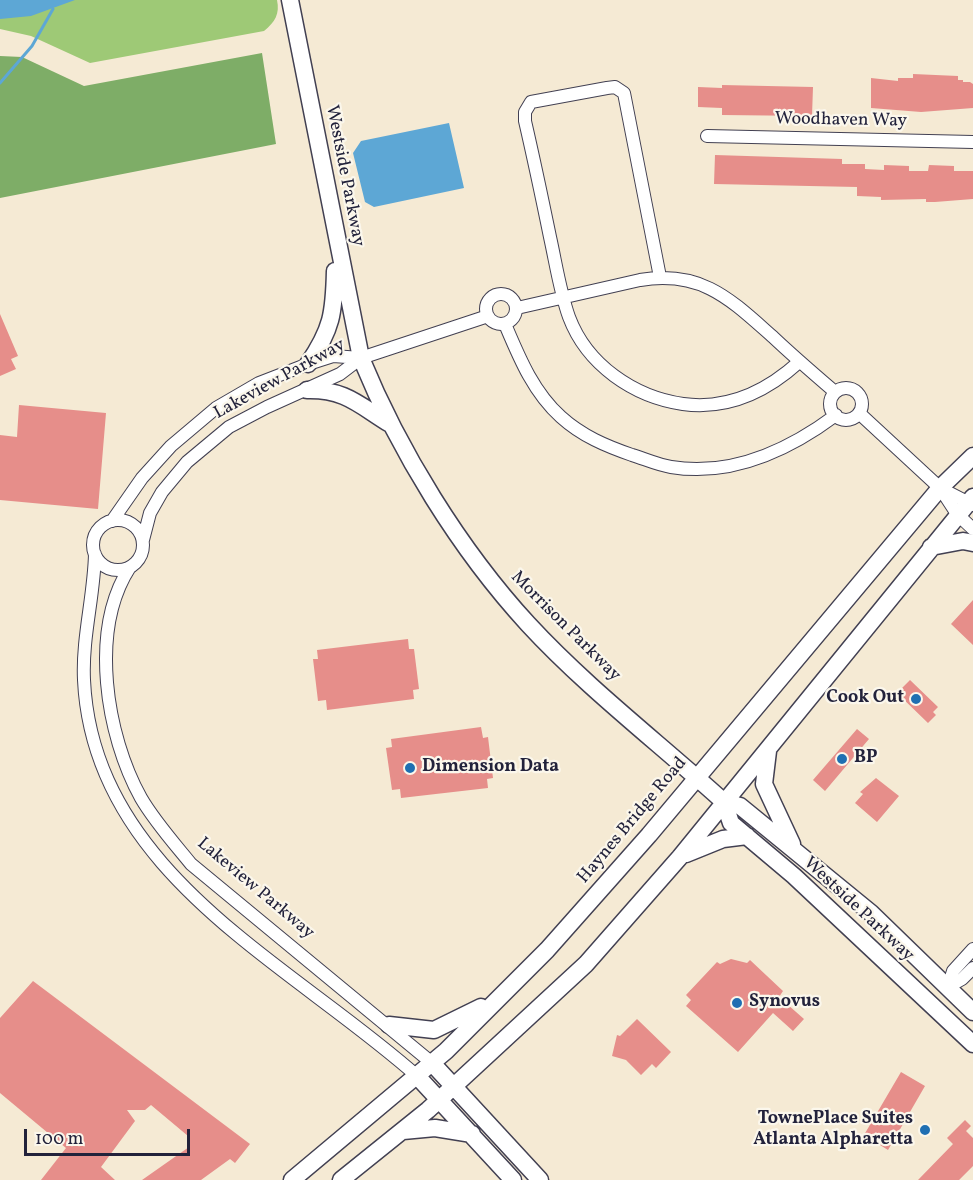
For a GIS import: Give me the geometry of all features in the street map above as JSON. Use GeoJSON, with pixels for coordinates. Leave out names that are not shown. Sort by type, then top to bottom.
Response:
{"type":"FeatureCollection","features":[{"type":"Feature","properties":{"kind":"main road","name":"Westside Parkway"},"geometry":{"type":"LineString","coordinates":[[290,0],[361,358]]}},
{"type":"Feature","properties":{"kind":"main road"},"geometry":{"type":"LineString","coordinates":[[308,364],[324,340],[334,307],[336,237]]}},
{"type":"Feature","properties":{"kind":"main road","name":"Morrison Parkway"},"geometry":{"type":"LineString","coordinates":[[361,358],[379,402],[392,425],[465,546],[502,594],[565,660],[696,777]]}},
{"type":"Feature","properties":{"kind":"main road"},"geometry":{"type":"LineString","coordinates":[[307,390],[329,390],[343,395],[392,425]]}},
{"type":"Feature","properties":{"kind":"main road","name":"Haynes Bridge Road"},"geometry":{"type":"LineString","coordinates":[[292,1180],[432,1063],[507,991],[649,835],[939,488],[973,456]]}},
{"type":"Feature","properties":{"kind":"main road"},"geometry":{"type":"LineString","coordinates":[[341,1180],[440,1100],[586,964],[680,857],[957,514],[972,501]]}},
{"type":"Feature","properties":{"kind":"main road"},"geometry":{"type":"LineString","coordinates":[[931,547],[963,542],[973,543]]}},
{"type":"Feature","properties":{"kind":"main road"},"geometry":{"type":"LineString","coordinates":[[769,747],[764,765],[764,784],[795,850]]}},
{"type":"Feature","properties":{"kind":"main road","name":"Westside Parkway"},"geometry":{"type":"LineString","coordinates":[[696,777],[724,802],[740,806],[872,913],[973,1012]]}},
{"type":"Feature","properties":{"kind":"main road","name":"Westside Parkway"},"geometry":{"type":"LineString","coordinates":[[724,802],[729,820],[973,1044]]}},
{"type":"Feature","properties":{"kind":"main road"},"geometry":{"type":"LineString","coordinates":[[680,857],[701,846],[723,839],[747,836]]}},
{"type":"Feature","properties":{"kind":"main road"},"geometry":{"type":"LineString","coordinates":[[389,1025],[427,1030],[442,1028],[507,991]]}},
{"type":"Feature","properties":{"kind":"main road","name":"Lakeview Parkway"},"geometry":{"type":"LineString","coordinates":[[432,1063],[540,1180]]}},
{"type":"Feature","properties":{"kind":"main road"},"geometry":{"type":"LineString","coordinates":[[417,1076],[513,1180]]}},
{"type":"Feature","properties":{"kind":"main road"},"geometry":{"type":"LineString","coordinates":[[402,1131],[435,1128],[472,1134]]}},
{"type":"Feature","properties":{"kind":"street"},"geometry":{"type":"LineString","coordinates":[[660,277],[624,93],[615,87],[607,88],[537,100],[527,107],[525,121],[563,297],[577,335],[598,363],[630,387],[671,402],[693,406],[731,402],[765,388],[781,379],[799,362]]}},
{"type":"Feature","properties":{"kind":"street","name":"Woodhaven Way"},"geometry":{"type":"LineString","coordinates":[[707,136],[973,142]]}},
{"type":"Feature","properties":{"kind":"street"},"geometry":{"type":"LineString","coordinates":[[517,308],[660,277],[689,280],[720,292],[835,392]]}},
{"type":"Feature","properties":{"kind":"street"},"geometry":{"type":"LineString","coordinates":[[499,294],[513,299],[517,308],[514,318],[505,324],[495,323],[488,316],[488,302],[499,294]]}},
{"type":"Feature","properties":{"kind":"street"},"geometry":{"type":"LineString","coordinates":[[361,358],[488,316]]}},
{"type":"Feature","properties":{"kind":"street"},"geometry":{"type":"LineString","coordinates":[[505,324],[524,368],[560,416],[605,446],[670,467],[710,468],[759,459],[801,440],[836,415]]}},
{"type":"Feature","properties":{"kind":"street","name":"Lakeview Parkway"},"geometry":{"type":"LineString","coordinates":[[112,521],[130,499],[142,478],[171,446],[216,408],[259,383],[308,364],[333,356],[361,358]]}},
{"type":"Feature","properties":{"kind":"street","name":"Lakeview Parkway"},"geometry":{"type":"LineString","coordinates":[[143,540],[150,512],[162,492],[187,462],[229,427],[267,406],[340,374],[361,358]]}},
{"type":"Feature","properties":{"kind":"street"},"geometry":{"type":"LineString","coordinates":[[835,392],[844,388],[854,390],[862,403],[859,413]]}},
{"type":"Feature","properties":{"kind":"street"},"geometry":{"type":"LineString","coordinates":[[835,392],[831,407],[836,415],[845,419],[859,413]]}},
{"type":"Feature","properties":{"kind":"street"},"geometry":{"type":"LineString","coordinates":[[859,413],[939,488],[957,514],[973,529]]}},
{"type":"Feature","properties":{"kind":"street"},"geometry":{"type":"LineString","coordinates":[[939,488],[972,501]]}},
{"type":"Feature","properties":{"kind":"street"},"geometry":{"type":"LineString","coordinates":[[95,554],[100,561],[114,569],[130,567],[141,556],[143,540],[135,526],[120,520],[104,524],[95,538],[95,554],[95,578],[85,632],[84,681],[92,730],[108,781],[140,838],[175,880],[417,1076]]}},
{"type":"Feature","properties":{"kind":"street","name":"Lakeview Parkway"},"geometry":{"type":"LineString","coordinates":[[130,567],[113,606],[108,634],[107,680],[114,725],[126,765],[141,797],[159,825],[200,871],[389,1025],[432,1063]]}},
{"type":"Feature","properties":{"kind":"street"},"geometry":{"type":"LineString","coordinates":[[140,838],[159,825]]}},
{"type":"Feature","properties":{"kind":"street"},"geometry":{"type":"LineString","coordinates":[[948,987],[953,970],[973,949]]}},
{"type":"Feature","properties":{"kind":"street"},"geometry":{"type":"LineString","coordinates":[[948,987],[962,979],[973,968]]}},
{"type":"Feature","properties":{"kind":"green space"},"geometry":{"type":"Polygon","coordinates":[[[0,0],[277,0],[278,9],[274,21],[264,31],[90,63],[31,36],[0,29],[0,0]]]}},
{"type":"Feature","properties":{"kind":"green space"},"geometry":{"type":"Polygon","coordinates":[[[262,53],[276,144],[0,198],[0,56],[22,57],[84,86],[262,53]]]}},
{"type":"Feature","properties":{"kind":"water"},"geometry":{"type":"Polygon","coordinates":[[[0,0],[75,0],[31,16],[0,19],[0,0]]]}},
{"type":"Feature","properties":{"kind":"water"},"geometry":{"type":"Polygon","coordinates":[[[449,123],[464,188],[374,207],[365,202],[353,153],[361,141],[449,123]]]}},
{"type":"Feature","properties":{"kind":"building"},"geometry":{"type":"Polygon","coordinates":[[[913,74],[958,76],[958,80],[970,82],[973,84],[973,108],[921,112],[871,108],[871,78],[898,81],[898,78],[913,78],[913,74]]]}},
{"type":"Feature","properties":{"kind":"building"},"geometry":{"type":"Polygon","coordinates":[[[722,85],[813,87],[812,116],[722,115],[722,108],[698,107],[698,87],[722,88],[722,85]]]}},
{"type":"Feature","properties":{"kind":"building"},"geometry":{"type":"Polygon","coordinates":[[[715,155],[842,159],[842,164],[865,164],[865,169],[884,170],[884,165],[909,166],[909,171],[928,171],[929,165],[954,166],[954,171],[973,171],[973,199],[935,202],[926,202],[926,199],[881,200],[881,197],[857,196],[857,187],[714,184],[715,155]]]}},
{"type":"Feature","properties":{"kind":"building"},"geometry":{"type":"Polygon","coordinates":[[[0,314],[18,356],[11,359],[16,369],[0,376],[0,314]]]}},
{"type":"Feature","properties":{"kind":"building"},"geometry":{"type":"Polygon","coordinates":[[[19,405],[106,413],[98,509],[0,500],[0,435],[17,437],[19,405]]]}},
{"type":"Feature","properties":{"kind":"building"},"geometry":{"type":"Polygon","coordinates":[[[973,600],[973,645],[951,624],[973,600]]]}},
{"type":"Feature","properties":{"kind":"building"},"geometry":{"type":"Polygon","coordinates":[[[408,639],[409,649],[414,649],[419,689],[413,690],[414,699],[327,710],[326,700],[318,701],[313,659],[318,659],[317,650],[408,639]]]}},
{"type":"Feature","properties":{"kind":"building"},"geometry":{"type":"Polygon","coordinates":[[[910,680],[938,707],[933,712],[936,715],[928,723],[897,693],[910,680]]]}},
{"type":"Feature","properties":{"kind":"building"},"geometry":{"type":"Polygon","coordinates":[[[481,727],[483,738],[488,737],[493,778],[487,779],[488,788],[401,798],[400,789],[392,790],[386,748],[392,747],[391,739],[481,727]]]}},
{"type":"Feature","properties":{"kind":"building"},"geometry":{"type":"Polygon","coordinates":[[[857,729],[869,739],[825,791],[813,780],[857,729]]]}},
{"type":"Feature","properties":{"kind":"building"},"geometry":{"type":"Polygon","coordinates":[[[876,778],[899,796],[877,822],[855,803],[863,794],[860,792],[876,778]]]}},
{"type":"Feature","properties":{"kind":"building","name":"Synovus"},"geometry":{"type":"Polygon","coordinates":[[[731,959],[747,963],[750,960],[783,991],[779,997],[804,1019],[793,1031],[773,1013],[738,1052],[686,1006],[691,1000],[686,995],[717,962],[720,964],[731,959]]]}},
{"type":"Feature","properties":{"kind":"building"},"geometry":{"type":"Polygon","coordinates":[[[33,981],[250,1144],[235,1163],[230,1159],[201,1180],[142,1180],[189,1147],[188,1136],[151,1105],[145,1110],[127,1110],[135,1121],[101,1167],[115,1180],[41,1180],[66,1148],[0,1093],[0,1018],[33,981]]]}},
{"type":"Feature","properties":{"kind":"building"},"geometry":{"type":"Polygon","coordinates":[[[637,1019],[671,1052],[656,1068],[652,1064],[641,1075],[626,1060],[612,1056],[617,1035],[620,1036],[637,1019]]]}},
{"type":"Feature","properties":{"kind":"building"},"geometry":{"type":"Polygon","coordinates":[[[901,1072],[925,1086],[888,1150],[864,1135],[901,1072]]]}},
{"type":"Feature","properties":{"kind":"building"},"geometry":{"type":"Polygon","coordinates":[[[965,1120],[971,1126],[966,1131],[973,1138],[973,1166],[959,1180],[918,1180],[953,1144],[947,1138],[965,1120]]]}},
{"type":"Feature","properties":{"kind":"waterway"},"geometry":{"type":"LineString","coordinates":[[0,83],[32,46],[53,9]]}},
{"type":"Feature","properties":{"kind":"place","name":"Cook Out"},"geometry":{"type":"Point","coordinates":[916,699]}},
{"type":"Feature","properties":{"kind":"place","name":"BP"},"geometry":{"type":"Point","coordinates":[842,759]}},
{"type":"Feature","properties":{"kind":"place","name":"Dimension Data"},"geometry":{"type":"Point","coordinates":[410,768]}},
{"type":"Feature","properties":{"kind":"place","name":"Synovus"},"geometry":{"type":"Point","coordinates":[737,1003]}},
{"type":"Feature","properties":{"kind":"place","name":"TownePlace Suites Atlanta Alpharetta"},"geometry":{"type":"Point","coordinates":[925,1130]}}]}
